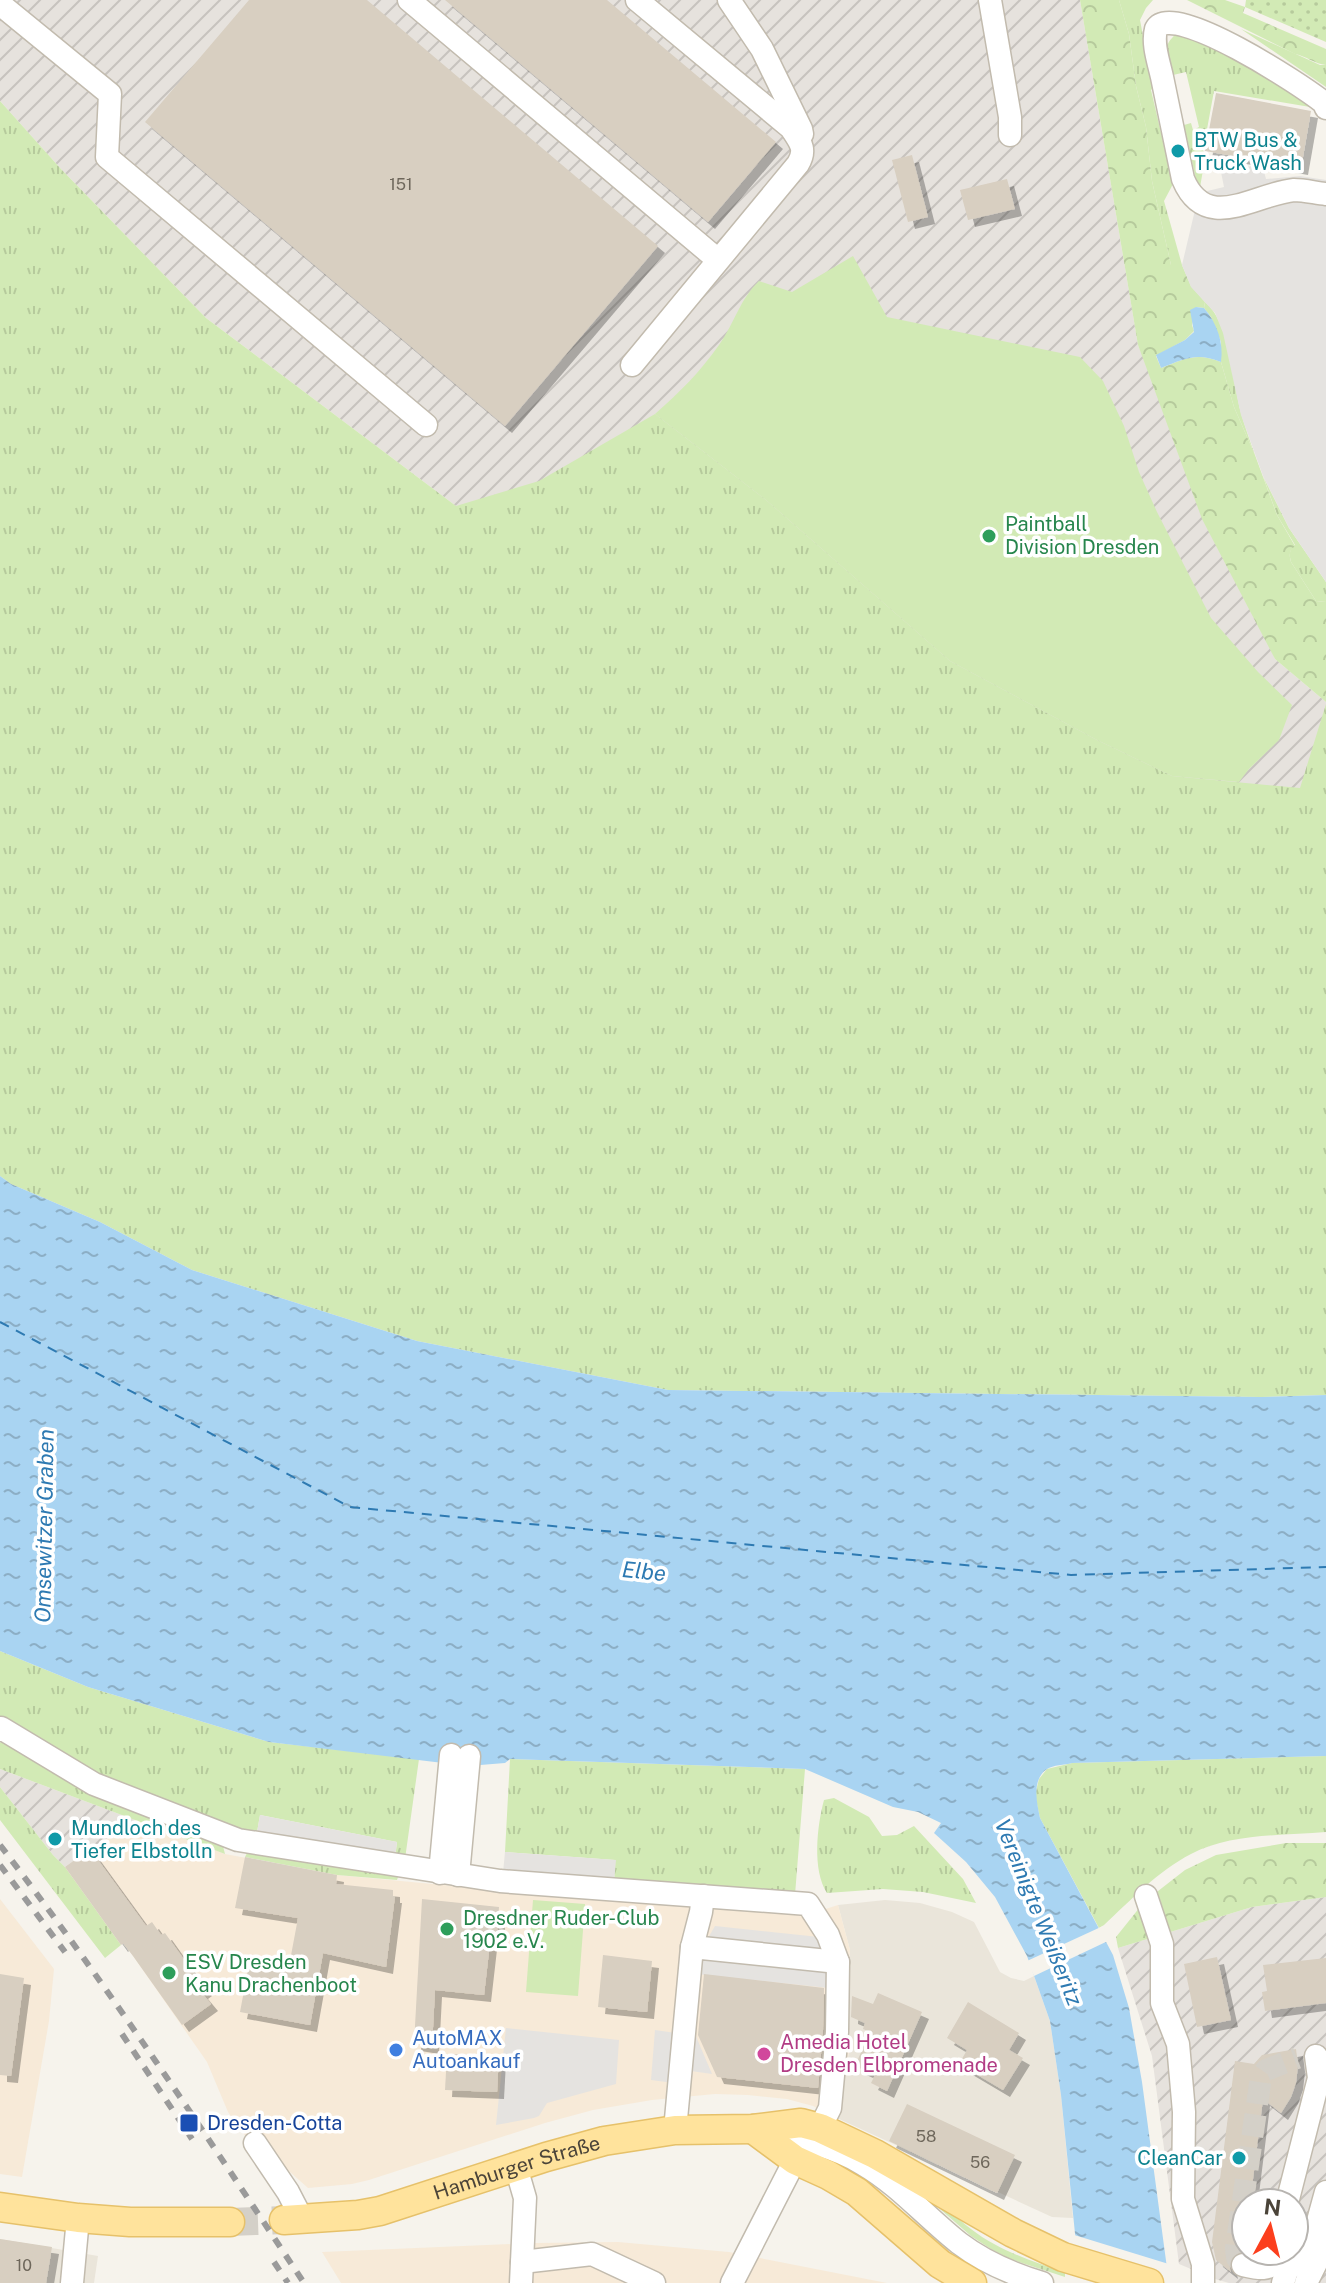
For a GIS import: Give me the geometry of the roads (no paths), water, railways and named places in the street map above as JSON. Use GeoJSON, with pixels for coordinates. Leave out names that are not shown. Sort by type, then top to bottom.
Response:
{"type":"FeatureCollection","features":[{"type":"Feature","properties":{"kind":"main road","name":"Hamburger Straße"},"geometry":{"type":"LineString","coordinates":[[293,2220],[380,2211],[604,2141],[675,2130],[753,2129],[801,2123],[820,2128],[875,2154],[1013,2233],[1063,2257],[1149,2283]]}},
{"type":"Feature","properties":{"kind":"main road"},"geometry":{"type":"LineString","coordinates":[[753,2129],[795,2160],[857,2192],[940,2264],[972,2283]]}},
{"type":"Feature","properties":{"kind":"main road"},"geometry":{"type":"LineString","coordinates":[[0,2207],[130,2222],[230,2222]]}},
{"type":"Feature","properties":{"kind":"street"},"geometry":{"type":"LineString","coordinates":[[409,0],[718,260]]}},
{"type":"Feature","properties":{"kind":"street"},"geometry":{"type":"LineString","coordinates":[[637,0],[791,128],[803,147]]}},
{"type":"Feature","properties":{"kind":"street"},"geometry":{"type":"LineString","coordinates":[[632,365],[802,157],[801,129],[762,49],[729,0]]}},
{"type":"Feature","properties":{"kind":"street"},"geometry":{"type":"LineString","coordinates":[[990,0],[1010,117],[1010,135]]}},
{"type":"Feature","properties":{"kind":"street"},"geometry":{"type":"LineString","coordinates":[[0,4],[110,94],[107,157],[426,425]]}},
{"type":"Feature","properties":{"kind":"street"},"geometry":{"type":"LineString","coordinates":[[1326,108],[1324,103],[1268,60],[1223,30],[1184,13],[1172,13],[1161,19],[1155,41],[1183,179],[1189,194],[1200,203],[1216,209],[1295,190],[1326,194]]}},
{"type":"Feature","properties":{"kind":"street"},"geometry":{"type":"LineString","coordinates":[[0,1730],[94,1784],[238,1840],[500,1881],[808,1904],[828,1935],[838,1962],[837,2032],[830,2108],[820,2128]]}},
{"type":"Feature","properties":{"kind":"street"},"geometry":{"type":"LineString","coordinates":[[449,1874],[460,1755]]}},
{"type":"Feature","properties":{"kind":"street"},"geometry":{"type":"LineString","coordinates":[[675,2130],[692,1947],[703,1896]]}},
{"type":"Feature","properties":{"kind":"street"},"geometry":{"type":"LineString","coordinates":[[1146,1896],[1162,1944],[1162,2003],[1178,2044],[1184,2112],[1183,2199],[1203,2264],[1203,2283]]}},
{"type":"Feature","properties":{"kind":"street"},"geometry":{"type":"LineString","coordinates":[[692,1947],[838,1962]]}},
{"type":"Feature","properties":{"kind":"street"},"geometry":{"type":"LineString","coordinates":[[1290,2187],[1317,2064]]}},
{"type":"Feature","properties":{"kind":"street"},"geometry":{"type":"LineString","coordinates":[[753,2129],[820,2144],[863,2164],[889,2181],[959,2243],[981,2258],[1042,2283]]}},
{"type":"Feature","properties":{"kind":"street"},"geometry":{"type":"LineString","coordinates":[[255,2143],[288,2192],[293,2220]]}},
{"type":"Feature","properties":{"kind":"street"},"geometry":{"type":"LineString","coordinates":[[732,2283],[795,2160]]}},
{"type":"Feature","properties":{"kind":"street"},"geometry":{"type":"LineString","coordinates":[[516,2167],[525,2198],[521,2272],[592,2254],[647,2281]]}},
{"type":"Feature","properties":{"kind":"street"},"geometry":{"type":"LineString","coordinates":[[1310,2250],[1326,2192]]}},
{"type":"Feature","properties":{"kind":"street"},"geometry":{"type":"LineString","coordinates":[[72,2283],[78,2218]]}},
{"type":"Feature","properties":{"kind":"street"},"geometry":{"type":"LineString","coordinates":[[1306,2283],[1316,2263],[1326,2226]]}},
{"type":"Feature","properties":{"kind":"water"},"geometry":{"type":"Polygon","coordinates":[[[1204,308],[1213,320],[1220,341],[1221,362],[1197,357],[1161,368],[1156,355],[1194,332],[1190,310],[1204,308]]]}},
{"type":"Feature","properties":{"kind":"water"},"geometry":{"type":"Polygon","coordinates":[[[0,1176],[11,1184],[100,1222],[192,1270],[417,1341],[668,1390],[1261,1397],[1326,1395],[1326,1756],[1072,1763],[1047,1769],[1037,1785],[1040,1818],[1113,1955],[1129,2008],[1169,2283],[1080,2283],[1061,2095],[1050,2021],[1027,1956],[995,1897],[966,1862],[934,1833],[941,1823],[918,1812],[893,1807],[805,1769],[510,1759],[505,1763],[468,1766],[269,1742],[88,1687],[0,1651],[0,1176]]]}},
{"type":"Feature","properties":{"kind":"tunnel"},"geometry":{"type":"LineString","coordinates":[[1245,2187],[1261,2077],[1266,2070],[1297,2058]]}},
{"type":"Feature","properties":{"kind":"tunnel"},"geometry":{"type":"LineString","coordinates":[[230,2222],[284,2220]]}},
{"type":"Feature","properties":{"kind":"railway"},"geometry":{"type":"LineString","coordinates":[[0,1845],[118,2007],[304,2283]]}},
{"type":"Feature","properties":{"kind":"railway"},"geometry":{"type":"LineString","coordinates":[[0,1865],[65,1952]]}},
{"type":"Feature","properties":{"kind":"railway"},"geometry":{"type":"LineString","coordinates":[[122,2034],[192,2139]]}},
{"type":"Feature","properties":{"kind":"railway"},"geometry":{"type":"LineString","coordinates":[[274,2262],[288,2283]]}},
{"type":"Feature","properties":{"kind":"place","name":"BTW Bus & Truck Wash"},"geometry":{"type":"Point","coordinates":[1178,151]}},
{"type":"Feature","properties":{"kind":"place","name":"Paintball Division Dresden"},"geometry":{"type":"Point","coordinates":[989,536]}},
{"type":"Feature","properties":{"kind":"place","name":"Mundloch des Tiefer Elbstolln"},"geometry":{"type":"Point","coordinates":[55,1839]}},
{"type":"Feature","properties":{"kind":"place","name":"Dresdner Ruder-Club 1902 e.V."},"geometry":{"type":"Point","coordinates":[447,1929]}},
{"type":"Feature","properties":{"kind":"place","name":"ESV Dresden Kanu Drachenboot"},"geometry":{"type":"Point","coordinates":[169,1973]}},
{"type":"Feature","properties":{"kind":"place","name":"AutoMAX Autoankauf"},"geometry":{"type":"Point","coordinates":[396,2050]}},
{"type":"Feature","properties":{"kind":"place","name":"Amedia Hotel Dresden Elbpromenade"},"geometry":{"type":"Point","coordinates":[764,2054]}},
{"type":"Feature","properties":{"kind":"place","name":"Dresden-Cotta"},"geometry":{"type":"Point","coordinates":[189,2123]}},
{"type":"Feature","properties":{"kind":"place","name":"CleanCar"},"geometry":{"type":"Point","coordinates":[1239,2158]}},
{"type":"Feature","properties":{"kind":"water label","name":"Omsewitzer Graben"},"geometry":{"type":"Point","coordinates":[44,1526]}},
{"type":"Feature","properties":{"kind":"water label","name":"Elbe"},"geometry":{"type":"Point","coordinates":[644,1571]}},
{"type":"Feature","properties":{"kind":"water label","name":"Vereinigte Weißeritz"},"geometry":{"type":"Point","coordinates":[1039,1912]}}]}
